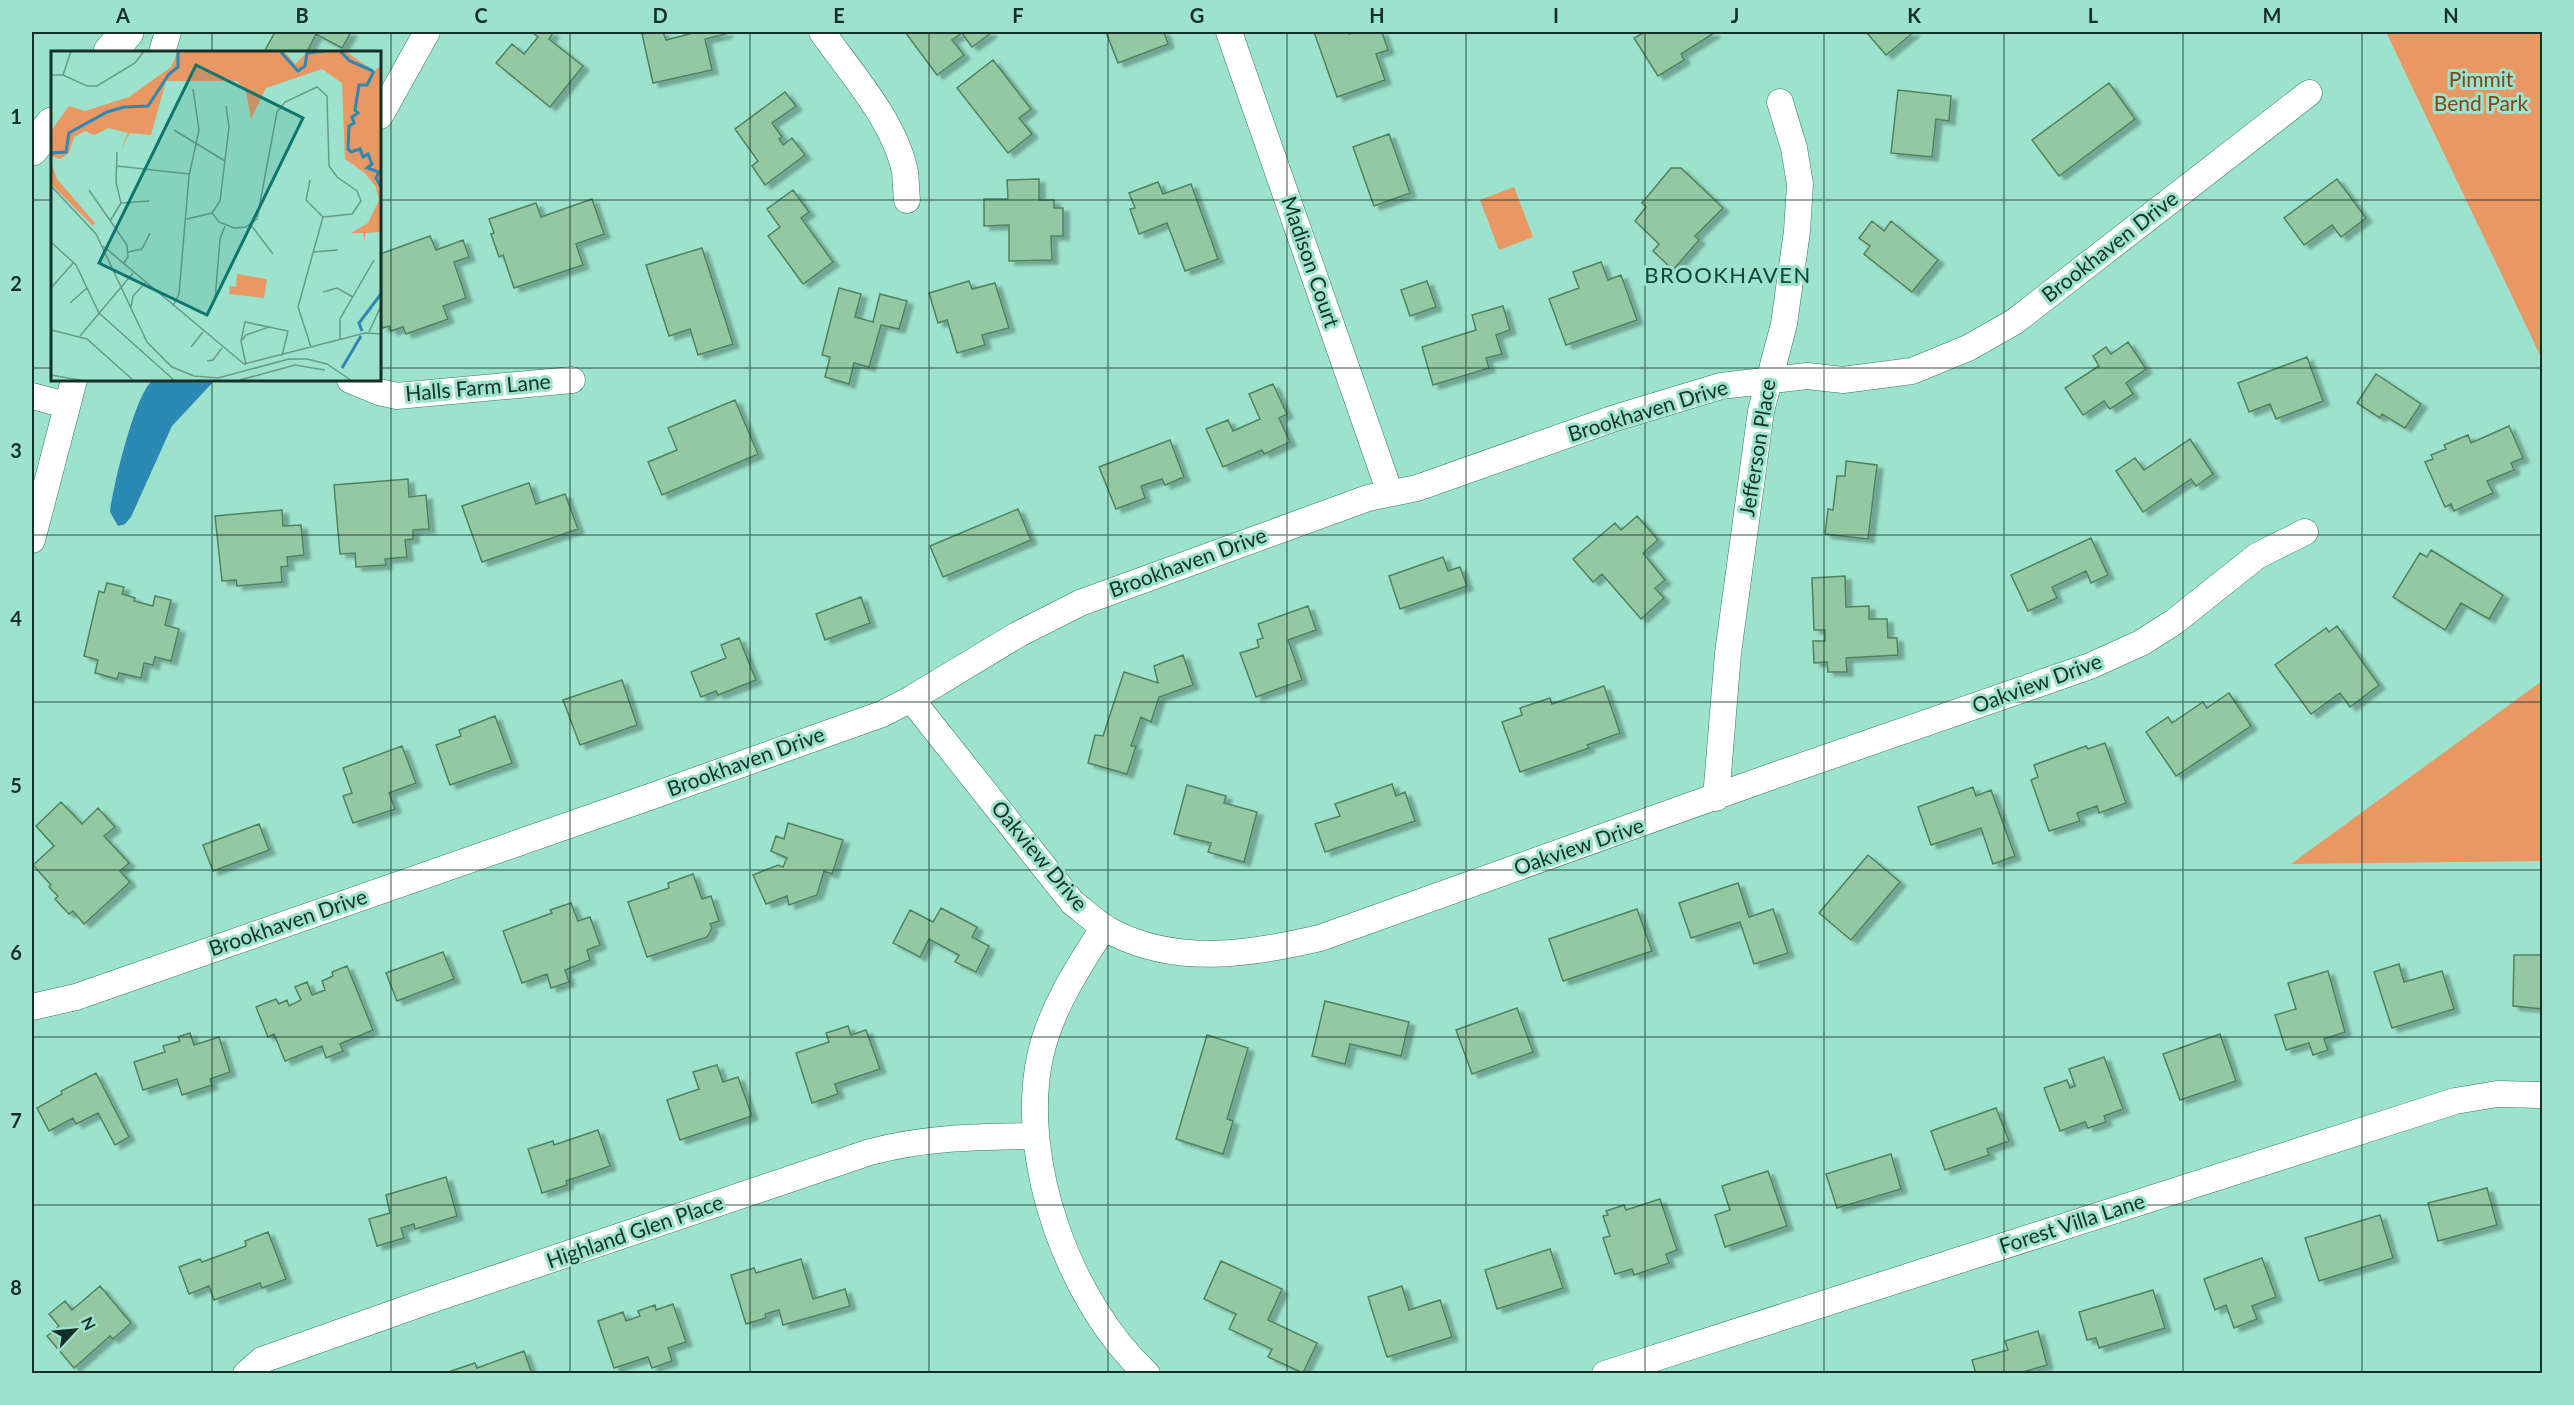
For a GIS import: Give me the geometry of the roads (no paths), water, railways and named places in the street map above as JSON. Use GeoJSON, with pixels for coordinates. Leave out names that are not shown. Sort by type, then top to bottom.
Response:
{"type":"FeatureCollection","features":[{"type":"Feature","properties":{"kind":"main road"},"geometry":{"type":"LineString","coordinates":[[111,51],[127,32]]}},
{"type":"Feature","properties":{"kind":"main road"},"geometry":{"type":"LineString","coordinates":[[32,150],[51,125]]}},
{"type":"Feature","properties":{"kind":"street"},"geometry":{"type":"LineString","coordinates":[[162,51],[168,32]]}},
{"type":"Feature","properties":{"kind":"street"},"geometry":{"type":"LineString","coordinates":[[381,114],[427,32]]}},
{"type":"Feature","properties":{"kind":"street"},"geometry":{"type":"LineString","coordinates":[[822,32],[881,116],[896,142],[904,171],[907,200]]}},
{"type":"Feature","properties":{"kind":"street","name":"Madison Court"},"geometry":{"type":"LineString","coordinates":[[1229,32],[1390,493]]}},
{"type":"Feature","properties":{"kind":"street","name":"Brookhaven Drive"},"geometry":{"type":"LineString","coordinates":[[32,1007],[76,997],[882,714],[1017,635],[1103,593],[1368,498],[1417,488],[1650,407],[1721,387],[1768,379],[1807,376],[1843,380],[1912,371],[1968,348],[2014,322],[2309,93]]}},
{"type":"Feature","properties":{"kind":"street","name":"Jefferson Place"},"geometry":{"type":"LineString","coordinates":[[1716,798],[1728,653],[1761,411],[1784,324],[1797,231],[1800,184],[1794,148],[1779,102]]}},
{"type":"Feature","properties":{"kind":"street","name":"Halls Farm Lane"},"geometry":{"type":"LineString","coordinates":[[352,381],[379,392],[397,396],[572,380]]}},
{"type":"Feature","properties":{"kind":"street"},"geometry":{"type":"LineString","coordinates":[[32,540],[74,381]]}},
{"type":"Feature","properties":{"kind":"street"},"geometry":{"type":"LineString","coordinates":[[32,396],[66,405]]}},
{"type":"Feature","properties":{"kind":"street","name":"Oakview Drive"},"geometry":{"type":"LineString","coordinates":[[911,699],[1072,902],[1104,927],[1145,946],[1176,952],[1220,955],[1265,951],[1320,938],[1773,776],[2090,666],[2141,642],[2174,622],[2258,556],[2305,532]]}},
{"type":"Feature","properties":{"kind":"street"},"geometry":{"type":"LineString","coordinates":[[1104,927],[1065,988],[1040,1056],[1034,1095],[1035,1136],[1044,1183],[1060,1236],[1081,1284],[1105,1325],[1132,1360],[1147,1374]]}},
{"type":"Feature","properties":{"kind":"street","name":"Forest Villa Lane"},"geometry":{"type":"LineString","coordinates":[[1605,1374],[2455,1101],[2497,1094],[2542,1095]]}},
{"type":"Feature","properties":{"kind":"street","name":"Highland Glen Place"},"geometry":{"type":"LineString","coordinates":[[246,1374],[262,1360],[273,1356],[870,1152],[908,1142],[947,1137],[1035,1136]]}},
{"type":"Feature","properties":{"kind":"water"},"geometry":{"type":"Polygon","coordinates":[[[152,381],[214,381],[172,426],[131,517],[125,524],[118,526],[110,512],[115,483],[132,421],[146,388],[152,381]]]}},
{"type":"Feature","properties":{"kind":"district","name":"BROOKHAVEN"},"geometry":{"type":"Point","coordinates":[1728,275]}},
{"type":"Feature","properties":{"kind":"park label","name":"Pimmit Bend Park"},"geometry":{"type":"Point","coordinates":[2481,92]}}]}
